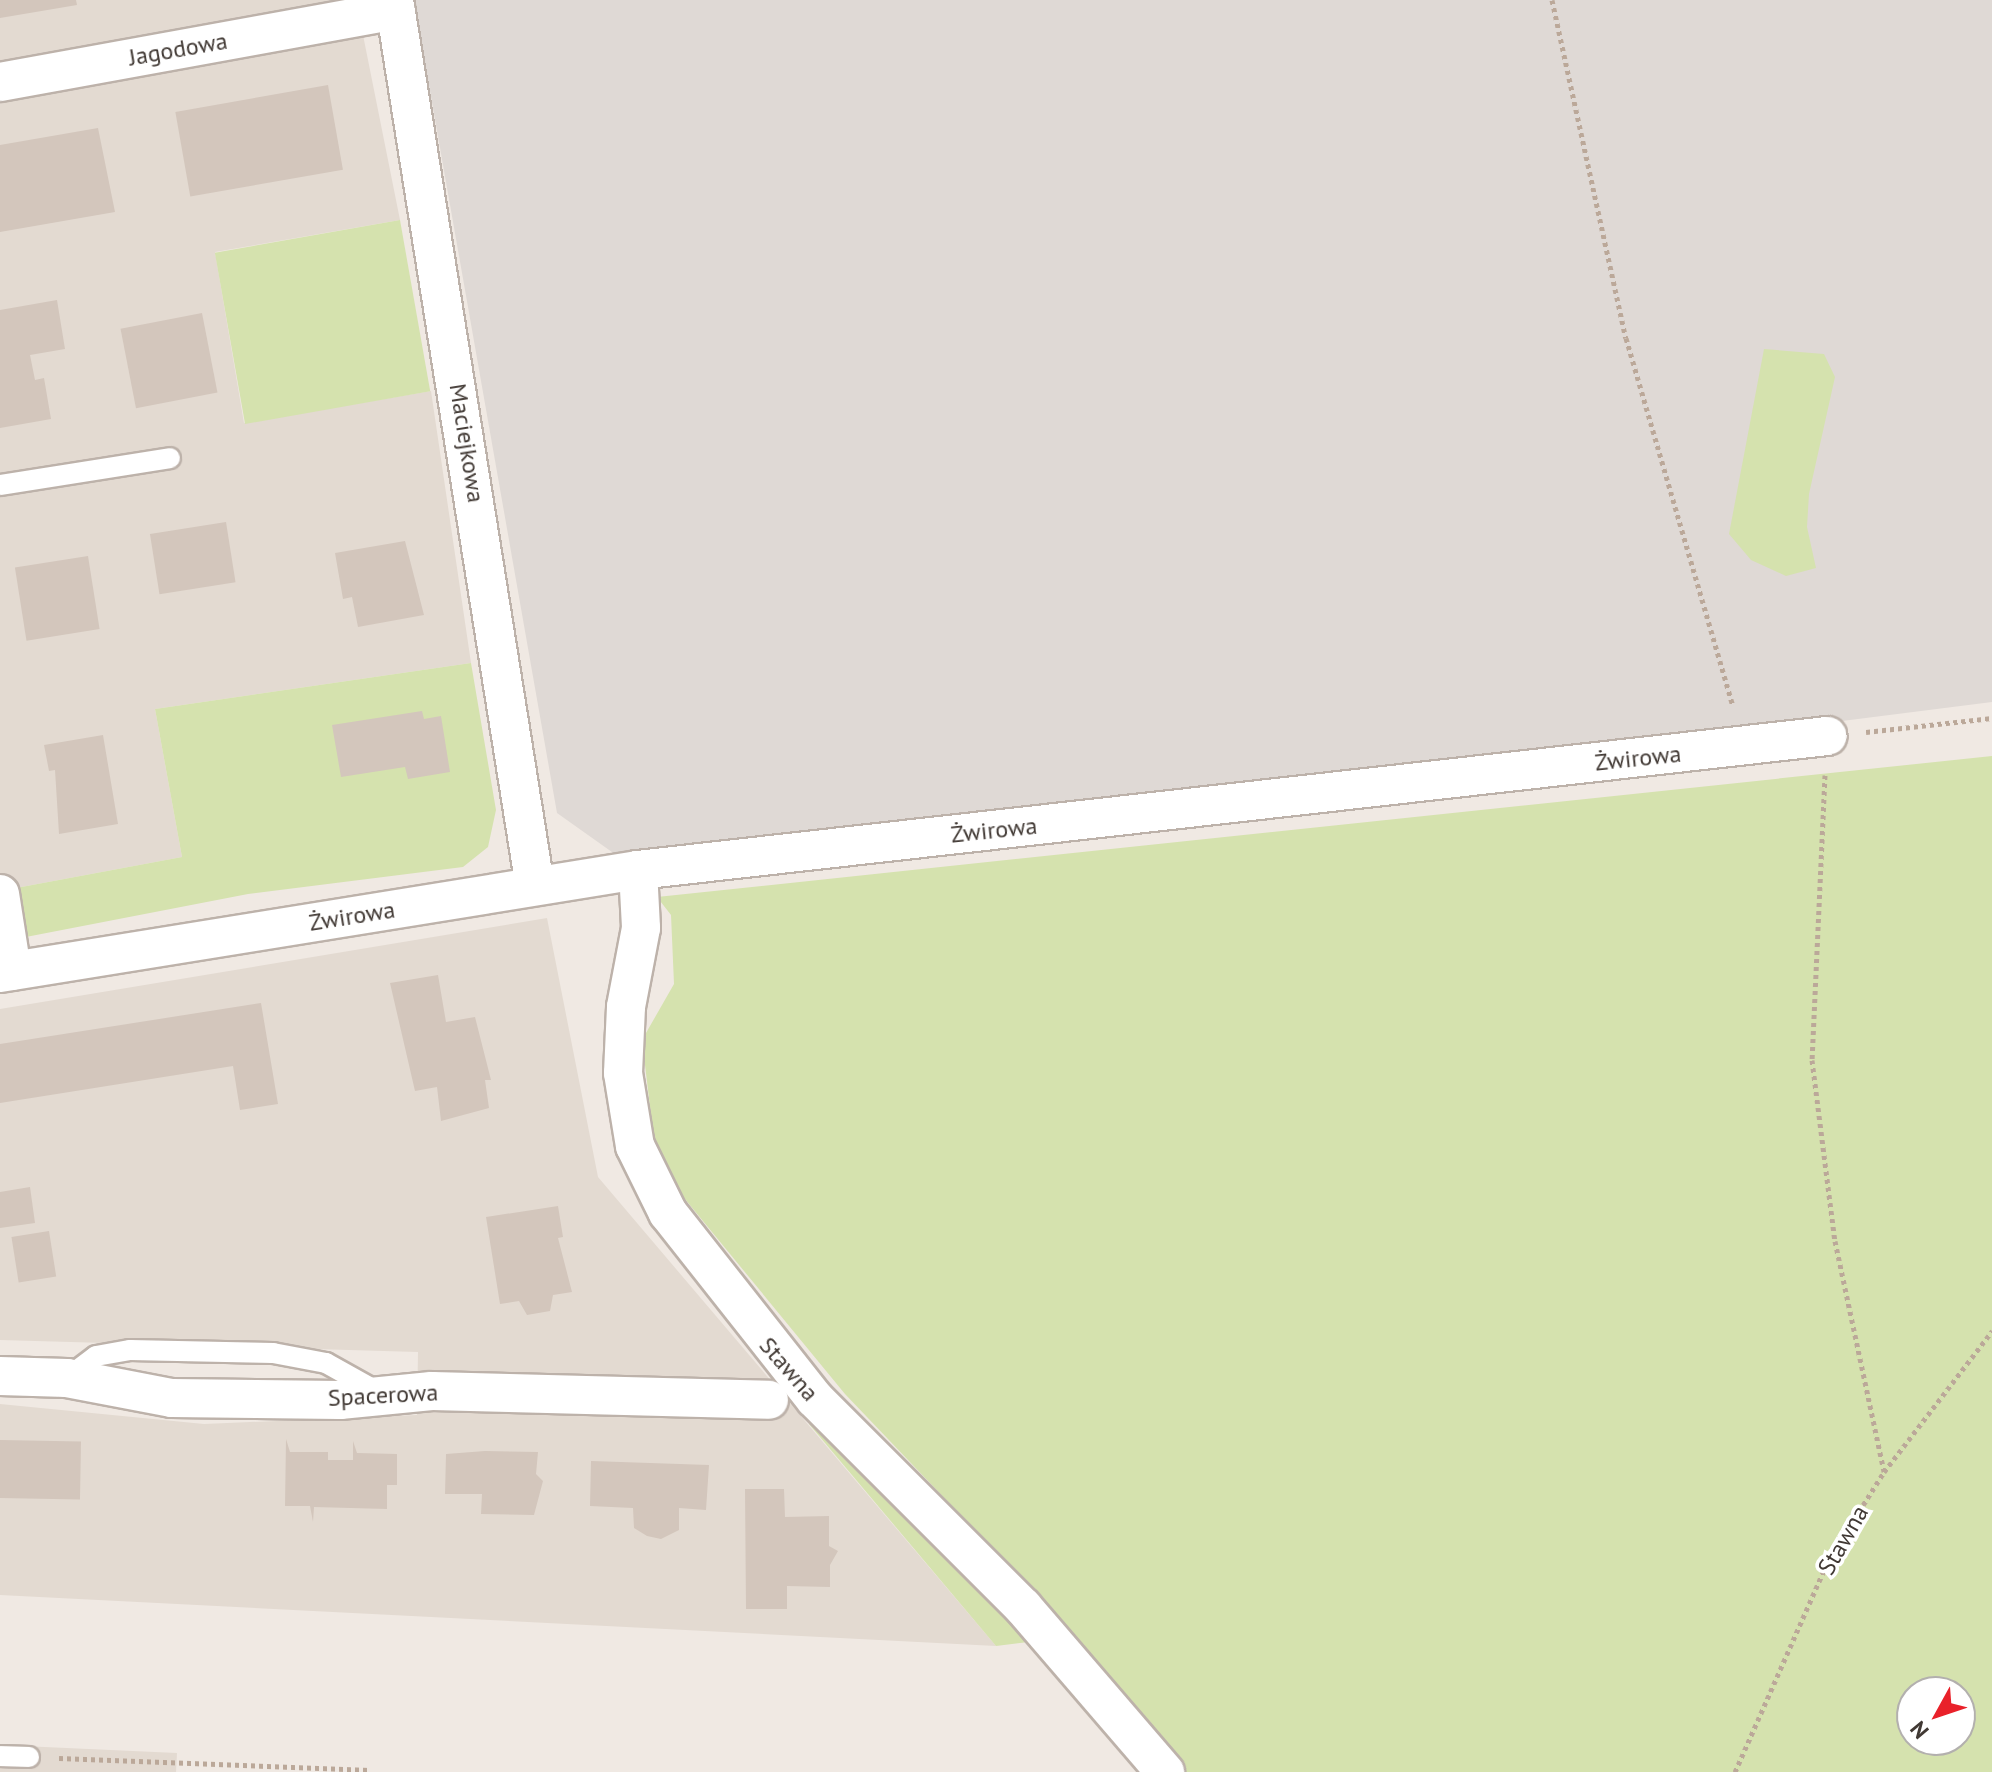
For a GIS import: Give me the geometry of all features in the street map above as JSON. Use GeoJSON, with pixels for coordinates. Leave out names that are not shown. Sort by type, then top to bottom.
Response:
{"type":"FeatureCollection","features":[{"type":"Feature","properties":{"kind":"street","name":"Jagodowa"},"geometry":{"type":"LineString","coordinates":[[0,82],[356,16],[395,5]]}},
{"type":"Feature","properties":{"kind":"street","name":"Maciejkowa"},"geometry":{"type":"LineString","coordinates":[[395,5],[535,886]]}},
{"type":"Feature","properties":{"kind":"street","name":"Żwirowa"},"geometry":{"type":"LineString","coordinates":[[6,972],[638,870],[1827,736]]}},
{"type":"Feature","properties":{"kind":"street","name":"Stawna"},"geometry":{"type":"LineString","coordinates":[[638,870],[641,928],[626,1007],[623,1073],[635,1146],[668,1213],[815,1399],[1042,1627],[1165,1772]]}},
{"type":"Feature","properties":{"kind":"street"},"geometry":{"type":"LineString","coordinates":[[0,894],[6,972]]}},
{"type":"Feature","properties":{"kind":"street","name":"Spacerowa"},"geometry":{"type":"LineString","coordinates":[[0,1376],[67,1378],[172,1398],[385,1396],[432,1391],[769,1400]]}},
{"type":"Feature","properties":{"kind":"lane"},"geometry":{"type":"LineString","coordinates":[[0,485],[170,458]]}},
{"type":"Feature","properties":{"kind":"lane"},"geometry":{"type":"LineString","coordinates":[[0,1756],[29,1757]]}},
{"type":"Feature","properties":{"kind":"path"},"geometry":{"type":"LineString","coordinates":[[1552,0],[1626,338],[1744,746]]}},
{"type":"Feature","properties":{"kind":"path"},"geometry":{"type":"LineString","coordinates":[[1884,1472],[1835,1241],[1812,1060],[1827,736],[1992,718]]}},
{"type":"Feature","properties":{"kind":"path","name":"Stawna"},"geometry":{"type":"LineString","coordinates":[[1735,1772],[1829,1559],[1884,1472],[1992,1331]]}},
{"type":"Feature","properties":{"kind":"path"},"geometry":{"type":"LineString","coordinates":[[29,1757],[370,1770]]}},
{"type":"Feature","properties":{"kind":"shaded area"},"geometry":{"type":"Polygon","coordinates":[[[0,0],[356,0],[400,220],[215,252],[244,423],[431,391],[471,663],[155,709],[182,857],[0,891],[0,0]]]}},
{"type":"Feature","properties":{"kind":"shaded area"},"geometry":{"type":"Polygon","coordinates":[[[414,0],[1992,0],[1992,702],[1779,729],[1692,730],[619,857],[557,813],[414,0]]]}},
{"type":"Feature","properties":{"kind":"shaded area"},"geometry":{"type":"Polygon","coordinates":[[[547,918],[598,1177],[996,1646],[0,1595],[0,1404],[204,1424],[417,1415],[418,1352],[0,1340],[0,1009],[547,918]]]}},
{"type":"Feature","properties":{"kind":"shaded area"},"geometry":{"type":"Polygon","coordinates":[[[0,1745],[177,1753],[176,1772],[0,1772],[0,1745]]]}},
{"type":"Feature","properties":{"kind":"green space"},"geometry":{"type":"Polygon","coordinates":[[[400,220],[430,391],[245,424],[215,253],[400,220]]]}},
{"type":"Feature","properties":{"kind":"green space"},"geometry":{"type":"Polygon","coordinates":[[[1764,349],[1824,354],[1835,377],[1809,494],[1807,527],[1816,568],[1786,576],[1751,560],[1729,534],[1764,349]]]}},
{"type":"Feature","properties":{"kind":"green space"},"geometry":{"type":"Polygon","coordinates":[[[471,663],[496,810],[488,847],[463,867],[248,894],[0,942],[0,891],[182,857],[155,709],[471,663]]]}},
{"type":"Feature","properties":{"kind":"green space"},"geometry":{"type":"Polygon","coordinates":[[[1992,756],[1992,1772],[1182,1772],[993,1549],[845,1394],[657,1165],[642,1040],[674,984],[671,915],[657,897],[1992,756]]]}},
{"type":"Feature","properties":{"kind":"green space"},"geometry":{"type":"Polygon","coordinates":[[[809,1424],[827,1424],[1028,1642],[996,1646],[809,1424]]]}},
{"type":"Feature","properties":{"kind":"building"},"geometry":{"type":"Polygon","coordinates":[[[0,0],[76,0],[77,5],[0,18],[0,0]]]}},
{"type":"Feature","properties":{"kind":"building"},"geometry":{"type":"Polygon","coordinates":[[[328,85],[343,170],[190,197],[175,112],[328,85]]]}},
{"type":"Feature","properties":{"kind":"building"},"geometry":{"type":"Polygon","coordinates":[[[98,128],[115,212],[0,232],[0,145],[98,128]]]}},
{"type":"Feature","properties":{"kind":"building"},"geometry":{"type":"Polygon","coordinates":[[[57,300],[65,349],[30,355],[35,380],[44,378],[51,419],[0,428],[0,310],[57,300]]]}},
{"type":"Feature","properties":{"kind":"building"},"geometry":{"type":"Polygon","coordinates":[[[202,313],[217,393],[136,408],[121,329],[202,313]]]}},
{"type":"Feature","properties":{"kind":"building"},"geometry":{"type":"Polygon","coordinates":[[[226,522],[236,582],[159,594],[150,534],[226,522]]]}},
{"type":"Feature","properties":{"kind":"building"},"geometry":{"type":"Polygon","coordinates":[[[405,541],[424,615],[358,627],[352,597],[343,599],[335,553],[405,541]]]}},
{"type":"Feature","properties":{"kind":"building"},"geometry":{"type":"Polygon","coordinates":[[[88,556],[100,629],[26,641],[15,568],[88,556]]]}},
{"type":"Feature","properties":{"kind":"building"},"geometry":{"type":"Polygon","coordinates":[[[422,711],[424,719],[441,716],[450,772],[408,779],[405,767],[341,777],[332,725],[422,711]]]}},
{"type":"Feature","properties":{"kind":"building"},"geometry":{"type":"Polygon","coordinates":[[[103,735],[118,824],[59,834],[55,770],[49,771],[44,745],[103,735]]]}},
{"type":"Feature","properties":{"kind":"building"},"geometry":{"type":"Polygon","coordinates":[[[438,975],[446,1022],[475,1017],[491,1080],[485,1080],[489,1108],[441,1121],[437,1087],[415,1091],[390,983],[438,975]]]}},
{"type":"Feature","properties":{"kind":"building"},"geometry":{"type":"Polygon","coordinates":[[[261,1003],[278,1104],[240,1110],[233,1066],[0,1103],[0,1044],[261,1003]]]}},
{"type":"Feature","properties":{"kind":"building"},"geometry":{"type":"Polygon","coordinates":[[[30,1187],[35,1223],[0,1228],[0,1192],[30,1187]]]}},
{"type":"Feature","properties":{"kind":"building"},"geometry":{"type":"Polygon","coordinates":[[[558,1206],[563,1237],[558,1238],[572,1292],[553,1295],[550,1311],[527,1315],[519,1301],[500,1304],[486,1217],[558,1206]]]}},
{"type":"Feature","properties":{"kind":"building"},"geometry":{"type":"Polygon","coordinates":[[[49,1231],[56,1276],[19,1282],[11,1237],[49,1231]]]}},
{"type":"Feature","properties":{"kind":"building"},"geometry":{"type":"Polygon","coordinates":[[[286,1439],[290,1452],[328,1452],[328,1460],[353,1460],[353,1441],[357,1453],[397,1454],[397,1485],[387,1485],[387,1509],[314,1507],[313,1522],[310,1506],[285,1506],[286,1439]]]}},
{"type":"Feature","properties":{"kind":"building"},"geometry":{"type":"Polygon","coordinates":[[[0,1440],[81,1441],[80,1499],[0,1498],[0,1440]]]}},
{"type":"Feature","properties":{"kind":"building"},"geometry":{"type":"Polygon","coordinates":[[[538,1452],[536,1474],[543,1481],[534,1515],[481,1514],[482,1494],[445,1494],[446,1454],[538,1452]]]}},
{"type":"Feature","properties":{"kind":"building"},"geometry":{"type":"Polygon","coordinates":[[[591,1461],[709,1465],[706,1510],[679,1508],[679,1530],[661,1539],[647,1536],[634,1528],[633,1508],[590,1506],[591,1461]]]}},
{"type":"Feature","properties":{"kind":"building"},"geometry":{"type":"Polygon","coordinates":[[[745,1489],[784,1489],[785,1517],[829,1516],[829,1546],[838,1551],[830,1565],[830,1587],[787,1586],[787,1609],[746,1609],[745,1489]]]}}]}
